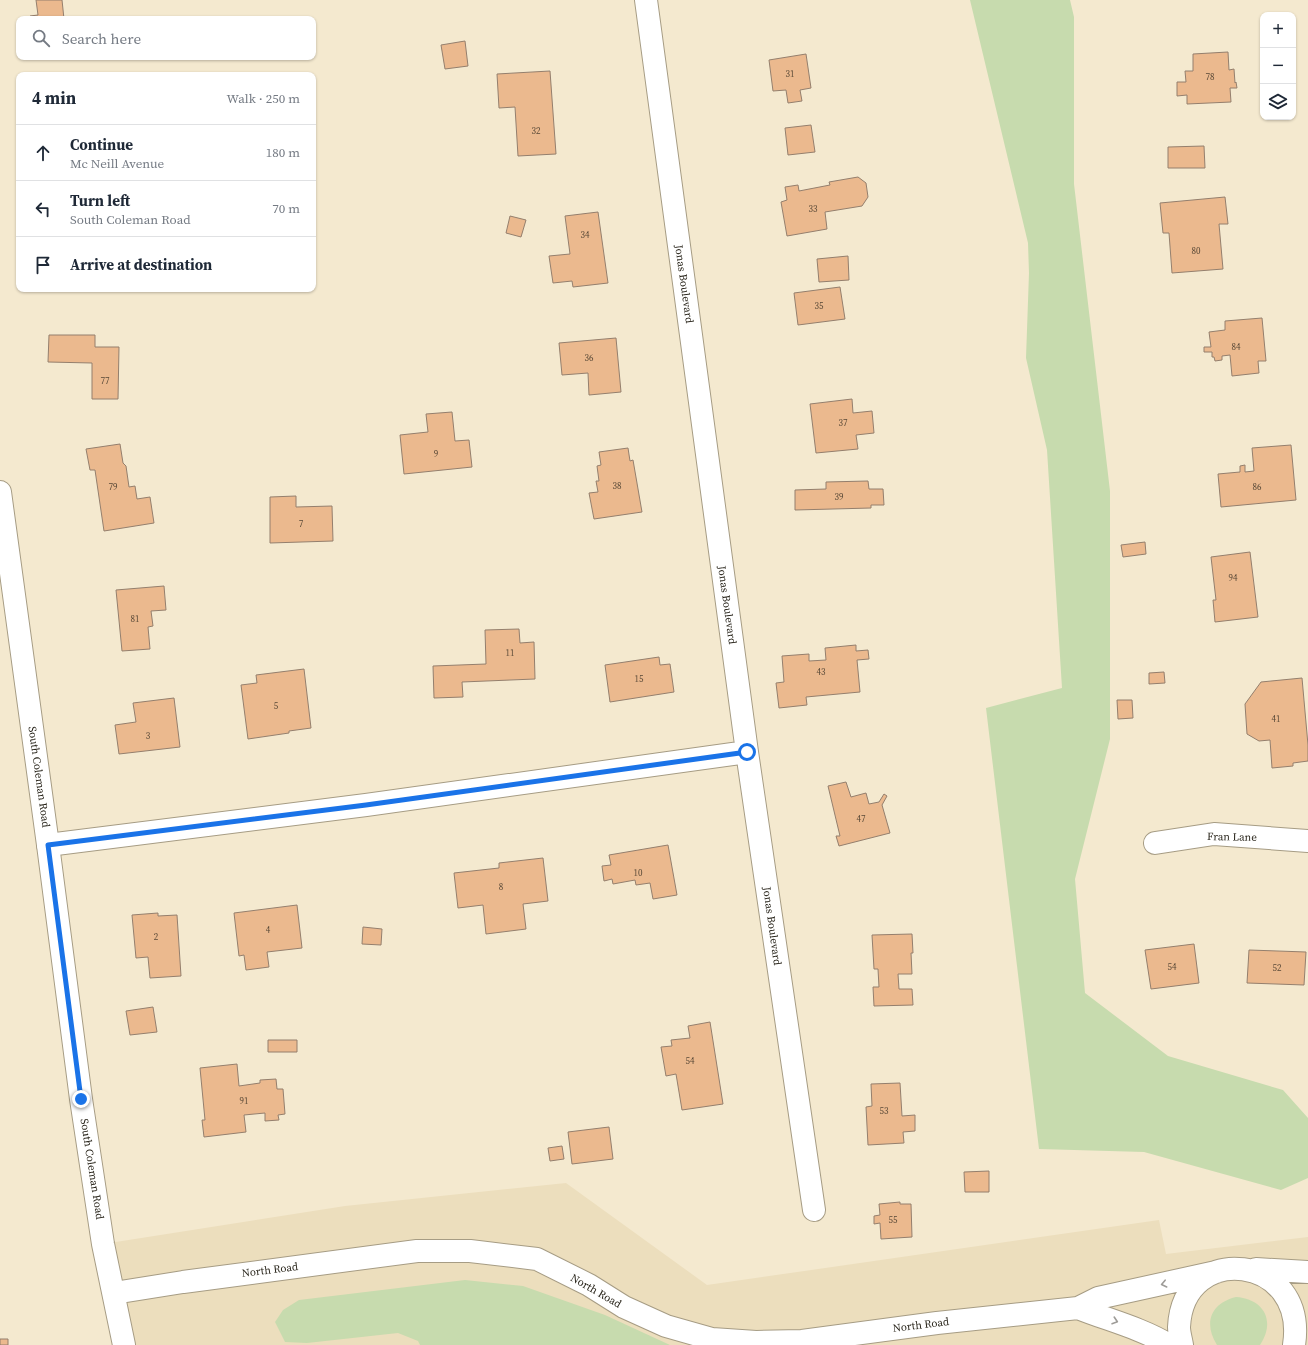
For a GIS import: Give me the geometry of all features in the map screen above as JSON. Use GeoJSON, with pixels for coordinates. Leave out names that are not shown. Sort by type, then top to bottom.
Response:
{"type":"FeatureCollection","features":[{"type":"Feature","properties":{"kind":"street","name":"Jonas Boulevard"},"geometry":{"type":"LineString","coordinates":[[646,0],[747,752],[814,1210]]}},
{"type":"Feature","properties":{"kind":"street","name":"South Coleman Road"},"geometry":{"type":"LineString","coordinates":[[0,492],[82,1106],[103,1244],[124,1345]]}},
{"type":"Feature","properties":{"kind":"street"},"geometry":{"type":"LineString","coordinates":[[48,845],[374,804],[747,752]]}},
{"type":"Feature","properties":{"kind":"street","name":"Fran Lane"},"geometry":{"type":"LineString","coordinates":[[1155,843],[1214,834],[1308,841]]}},
{"type":"Feature","properties":{"kind":"street","name":"North Road"},"geometry":{"type":"LineString","coordinates":[[114,1293],[183,1282],[417,1251],[470,1251],[538,1259],[590,1285],[624,1307],[666,1326],[712,1339],[756,1342],[802,1341],[937,1323],[1078,1308],[1098,1298],[1229,1268],[1249,1269]]}},
{"type":"Feature","properties":{"kind":"street"},"geometry":{"type":"LineString","coordinates":[[1249,1269],[1308,1272]]}},
{"type":"Feature","properties":{"kind":"street"},"geometry":{"type":"LineString","coordinates":[[1249,1269],[1268,1276],[1283,1288],[1293,1305],[1299,1336]]}},
{"type":"Feature","properties":{"kind":"street"},"geometry":{"type":"LineString","coordinates":[[1182,1345],[1179,1328],[1181,1311],[1188,1296],[1199,1283],[1216,1272]]}},
{"type":"Feature","properties":{"kind":"street","name":"North Road"},"geometry":{"type":"LineString","coordinates":[[1078,1308],[1157,1337],[1169,1345]]}},
{"type":"Feature","properties":{"kind":"shaded area"},"geometry":{"type":"Polygon","coordinates":[[[566,1183],[707,1285],[1159,1220],[1166,1254],[1308,1237],[1308,1345],[124,1345],[103,1244],[345,1206],[566,1183]]]}},
{"type":"Feature","properties":{"kind":"green space"},"geometry":{"type":"Polygon","coordinates":[[[970,0],[1070,0],[1074,17],[1074,184],[1110,491],[1110,739],[1075,879],[1085,993],[1168,1056],[1283,1090],[1308,1118],[1308,1178],[1281,1190],[1144,1152],[1039,1149],[986,708],[1062,688],[1047,450],[1026,358],[1029,273],[1028,243],[970,0]]]}},
{"type":"Feature","properties":{"kind":"green space"},"geometry":{"type":"Polygon","coordinates":[[[465,1280],[523,1286],[605,1315],[670,1345],[420,1345],[418,1341],[398,1333],[307,1343],[285,1342],[275,1322],[283,1310],[299,1300],[465,1280]]]}},
{"type":"Feature","properties":{"kind":"green space"},"geometry":{"type":"Polygon","coordinates":[[[1236,1297],[1254,1302],[1264,1313],[1267,1320],[1267,1328],[1260,1345],[1217,1345],[1213,1337],[1210,1322],[1215,1309],[1227,1300],[1236,1297]]]}},
{"type":"Feature","properties":{"kind":"building"},"geometry":{"type":"Polygon","coordinates":[[[36,0],[62,0],[64,16],[30,16],[38,15],[36,0]]]}},
{"type":"Feature","properties":{"kind":"building"},"geometry":{"type":"Polygon","coordinates":[[[465,41],[468,66],[445,69],[441,45],[465,41]]]}},
{"type":"Feature","properties":{"kind":"building"},"geometry":{"type":"Polygon","coordinates":[[[1228,52],[1229,70],[1234,69],[1237,88],[1230,88],[1231,102],[1187,104],[1187,95],[1177,96],[1177,82],[1186,82],[1185,71],[1193,71],[1193,54],[1228,52]]]}},
{"type":"Feature","properties":{"kind":"building"},"geometry":{"type":"Polygon","coordinates":[[[806,54],[811,88],[800,90],[802,101],[788,103],[786,90],[773,91],[769,60],[806,54]]]}},
{"type":"Feature","properties":{"kind":"building"},"geometry":{"type":"Polygon","coordinates":[[[550,71],[556,154],[518,156],[515,107],[499,108],[497,74],[550,71]]]}},
{"type":"Feature","properties":{"kind":"building"},"geometry":{"type":"Polygon","coordinates":[[[811,125],[815,152],[788,155],[785,128],[811,125]]]}},
{"type":"Feature","properties":{"kind":"building"},"geometry":{"type":"Polygon","coordinates":[[[1204,146],[1205,168],[1168,168],[1168,147],[1204,146]]]}},
{"type":"Feature","properties":{"kind":"building"},"geometry":{"type":"Polygon","coordinates":[[[858,177],[866,183],[868,197],[862,206],[825,212],[827,229],[787,236],[781,202],[787,200],[785,187],[798,185],[799,191],[830,185],[829,182],[858,177]]]}},
{"type":"Feature","properties":{"kind":"building"},"geometry":{"type":"Polygon","coordinates":[[[1225,197],[1228,224],[1219,224],[1223,269],[1172,273],[1169,233],[1163,233],[1160,203],[1225,197]]]}},
{"type":"Feature","properties":{"kind":"building"},"geometry":{"type":"Polygon","coordinates":[[[598,212],[608,283],[573,287],[572,281],[553,283],[549,256],[570,254],[565,216],[598,212]]]}},
{"type":"Feature","properties":{"kind":"building"},"geometry":{"type":"Polygon","coordinates":[[[510,216],[526,220],[521,237],[506,233],[510,216]]]}},
{"type":"Feature","properties":{"kind":"building"},"geometry":{"type":"Polygon","coordinates":[[[848,256],[849,280],[819,282],[817,259],[848,256]]]}},
{"type":"Feature","properties":{"kind":"building"},"geometry":{"type":"Polygon","coordinates":[[[840,287],[845,319],[798,325],[794,293],[840,287]]]}},
{"type":"Feature","properties":{"kind":"building"},"geometry":{"type":"Polygon","coordinates":[[[1262,318],[1266,361],[1258,361],[1259,373],[1232,376],[1230,355],[1222,356],[1222,360],[1215,361],[1214,357],[1212,357],[1212,352],[1204,352],[1204,347],[1211,347],[1209,332],[1225,330],[1225,321],[1262,318]]]}},
{"type":"Feature","properties":{"kind":"building"},"geometry":{"type":"Polygon","coordinates":[[[49,335],[95,335],[95,347],[119,347],[118,399],[92,399],[92,363],[48,362],[49,335]]]}},
{"type":"Feature","properties":{"kind":"building"},"geometry":{"type":"Polygon","coordinates":[[[616,338],[621,392],[589,395],[588,373],[562,375],[559,343],[616,338]]]}},
{"type":"Feature","properties":{"kind":"building"},"geometry":{"type":"Polygon","coordinates":[[[852,399],[853,413],[872,411],[874,433],[856,435],[858,449],[816,453],[810,404],[852,399]]]}},
{"type":"Feature","properties":{"kind":"building"},"geometry":{"type":"Polygon","coordinates":[[[452,412],[455,441],[469,440],[472,467],[404,474],[400,435],[428,432],[426,414],[452,412]]]}},
{"type":"Feature","properties":{"kind":"building"},"geometry":{"type":"Polygon","coordinates":[[[120,444],[123,463],[126,466],[129,487],[135,486],[137,499],[150,497],[154,523],[104,531],[95,470],[90,470],[86,449],[120,444]]]}},
{"type":"Feature","properties":{"kind":"building"},"geometry":{"type":"Polygon","coordinates":[[[1291,445],[1296,500],[1221,507],[1218,474],[1240,472],[1240,466],[1245,465],[1245,472],[1254,471],[1252,448],[1291,445]]]}},
{"type":"Feature","properties":{"kind":"building"},"geometry":{"type":"Polygon","coordinates":[[[628,448],[630,461],[633,460],[642,512],[594,519],[589,493],[598,492],[596,481],[599,481],[597,466],[601,465],[599,452],[628,448]]]}},
{"type":"Feature","properties":{"kind":"building"},"geometry":{"type":"Polygon","coordinates":[[[868,481],[869,489],[883,489],[884,505],[871,505],[871,508],[795,510],[795,490],[826,489],[826,482],[868,481]]]}},
{"type":"Feature","properties":{"kind":"building"},"geometry":{"type":"Polygon","coordinates":[[[296,496],[296,507],[332,506],[333,541],[270,543],[270,497],[296,496]]]}},
{"type":"Feature","properties":{"kind":"building"},"geometry":{"type":"Polygon","coordinates":[[[1145,542],[1146,554],[1123,557],[1121,545],[1145,542]]]}},
{"type":"Feature","properties":{"kind":"building"},"geometry":{"type":"Polygon","coordinates":[[[1250,552],[1258,617],[1215,622],[1213,600],[1216,600],[1211,557],[1250,552]]]}},
{"type":"Feature","properties":{"kind":"building"},"geometry":{"type":"Polygon","coordinates":[[[164,586],[166,610],[151,611],[153,626],[148,627],[150,649],[122,651],[116,590],[164,586]]]}},
{"type":"Feature","properties":{"kind":"building"},"geometry":{"type":"Polygon","coordinates":[[[519,629],[520,643],[534,642],[535,679],[462,682],[463,697],[434,698],[433,666],[486,664],[485,630],[519,629]]]}},
{"type":"Feature","properties":{"kind":"building"},"geometry":{"type":"Polygon","coordinates":[[[856,645],[856,651],[868,650],[869,659],[857,660],[860,692],[806,697],[807,705],[779,708],[776,683],[784,682],[782,656],[809,654],[809,661],[826,660],[825,648],[856,645]]]}},
{"type":"Feature","properties":{"kind":"building"},"geometry":{"type":"Polygon","coordinates":[[[659,657],[660,665],[670,664],[674,692],[610,702],[605,665],[659,657]]]}},
{"type":"Feature","properties":{"kind":"building"},"geometry":{"type":"Polygon","coordinates":[[[304,669],[311,728],[248,739],[241,685],[257,683],[256,675],[304,669]]]}},
{"type":"Feature","properties":{"kind":"building"},"geometry":{"type":"Polygon","coordinates":[[[1164,672],[1165,683],[1149,684],[1149,673],[1164,672]]]}},
{"type":"Feature","properties":{"kind":"building"},"geometry":{"type":"Polygon","coordinates":[[[1302,678],[1308,761],[1293,763],[1293,766],[1272,768],[1270,740],[1259,741],[1247,734],[1245,704],[1261,682],[1302,678]]]}},
{"type":"Feature","properties":{"kind":"building"},"geometry":{"type":"Polygon","coordinates":[[[174,698],[180,747],[119,754],[115,725],[136,722],[133,703],[174,698]]]}},
{"type":"Feature","properties":{"kind":"building"},"geometry":{"type":"Polygon","coordinates":[[[1117,700],[1132,700],[1133,718],[1118,719],[1117,700]]]}},
{"type":"Feature","properties":{"kind":"building"},"geometry":{"type":"Polygon","coordinates":[[[846,782],[851,797],[866,793],[869,804],[879,802],[884,794],[887,796],[882,805],[890,833],[839,846],[836,836],[840,836],[828,786],[846,782]]]}},
{"type":"Feature","properties":{"kind":"building"},"geometry":{"type":"Polygon","coordinates":[[[668,845],[677,895],[653,899],[650,883],[636,885],[635,880],[613,884],[612,879],[604,881],[602,866],[611,865],[609,855],[668,845]]]}},
{"type":"Feature","properties":{"kind":"building"},"geometry":{"type":"Polygon","coordinates":[[[543,858],[548,901],[523,904],[526,929],[486,934],[483,905],[458,908],[454,873],[499,868],[499,863],[543,858]]]}},
{"type":"Feature","properties":{"kind":"building"},"geometry":{"type":"Polygon","coordinates":[[[297,905],[302,948],[267,952],[269,967],[246,970],[244,955],[239,956],[234,913],[297,905]]]}},
{"type":"Feature","properties":{"kind":"building"},"geometry":{"type":"Polygon","coordinates":[[[158,913],[158,916],[177,915],[181,976],[150,978],[148,957],[136,958],[132,915],[158,913]]]}},
{"type":"Feature","properties":{"kind":"building"},"geometry":{"type":"Polygon","coordinates":[[[363,927],[382,929],[381,945],[362,944],[363,927]]]}},
{"type":"Feature","properties":{"kind":"building"},"geometry":{"type":"Polygon","coordinates":[[[912,934],[912,974],[898,974],[899,989],[912,989],[913,1005],[874,1006],[873,987],[879,987],[878,969],[874,969],[872,935],[912,934]]]}},
{"type":"Feature","properties":{"kind":"building"},"geometry":{"type":"Polygon","coordinates":[[[1194,944],[1199,983],[1151,989],[1145,950],[1194,944]]]}},
{"type":"Feature","properties":{"kind":"building"},"geometry":{"type":"Polygon","coordinates":[[[1249,950],[1306,952],[1304,985],[1247,983],[1249,950]]]}},
{"type":"Feature","properties":{"kind":"building"},"geometry":{"type":"Polygon","coordinates":[[[153,1007],[157,1032],[130,1035],[126,1011],[153,1007]]]}},
{"type":"Feature","properties":{"kind":"building"},"geometry":{"type":"Polygon","coordinates":[[[710,1022],[723,1104],[682,1110],[676,1074],[666,1076],[661,1047],[672,1046],[671,1040],[690,1038],[688,1026],[710,1022]]]}},
{"type":"Feature","properties":{"kind":"building"},"geometry":{"type":"Polygon","coordinates":[[[268,1040],[297,1040],[297,1052],[268,1052],[268,1040]]]}},
{"type":"Feature","properties":{"kind":"building"},"geometry":{"type":"Polygon","coordinates":[[[237,1064],[239,1086],[260,1083],[260,1080],[276,1079],[277,1089],[283,1089],[285,1114],[278,1115],[279,1120],[265,1121],[265,1113],[244,1115],[246,1132],[204,1137],[202,1120],[205,1120],[200,1068],[237,1064]]]}},
{"type":"Feature","properties":{"kind":"building"},"geometry":{"type":"Polygon","coordinates":[[[900,1083],[902,1116],[915,1115],[915,1131],[903,1132],[904,1143],[868,1145],[866,1107],[872,1106],[871,1084],[900,1083]]]}},
{"type":"Feature","properties":{"kind":"building"},"geometry":{"type":"Polygon","coordinates":[[[609,1127],[613,1159],[572,1164],[568,1132],[609,1127]]]}},
{"type":"Feature","properties":{"kind":"building"},"geometry":{"type":"Polygon","coordinates":[[[562,1146],[564,1159],[550,1161],[548,1148],[562,1146]]]}},
{"type":"Feature","properties":{"kind":"building"},"geometry":{"type":"Polygon","coordinates":[[[989,1171],[989,1192],[965,1192],[964,1172],[989,1171]]]}},
{"type":"Feature","properties":{"kind":"building"},"geometry":{"type":"Polygon","coordinates":[[[900,1202],[900,1204],[911,1204],[912,1237],[881,1239],[880,1223],[874,1224],[874,1216],[880,1215],[879,1204],[900,1202]]]}},
{"type":"Feature","properties":{"kind":"building"},"geometry":{"type":"Polygon","coordinates":[[[0,1339],[8,1339],[8,1345],[0,1345],[0,1339]]]}},
{"type":"Feature","properties":{"kind":"route"},"geometry":{"type":"LineString","coordinates":[[81,1099],[48,845],[451,794],[747,752]]}}]}
